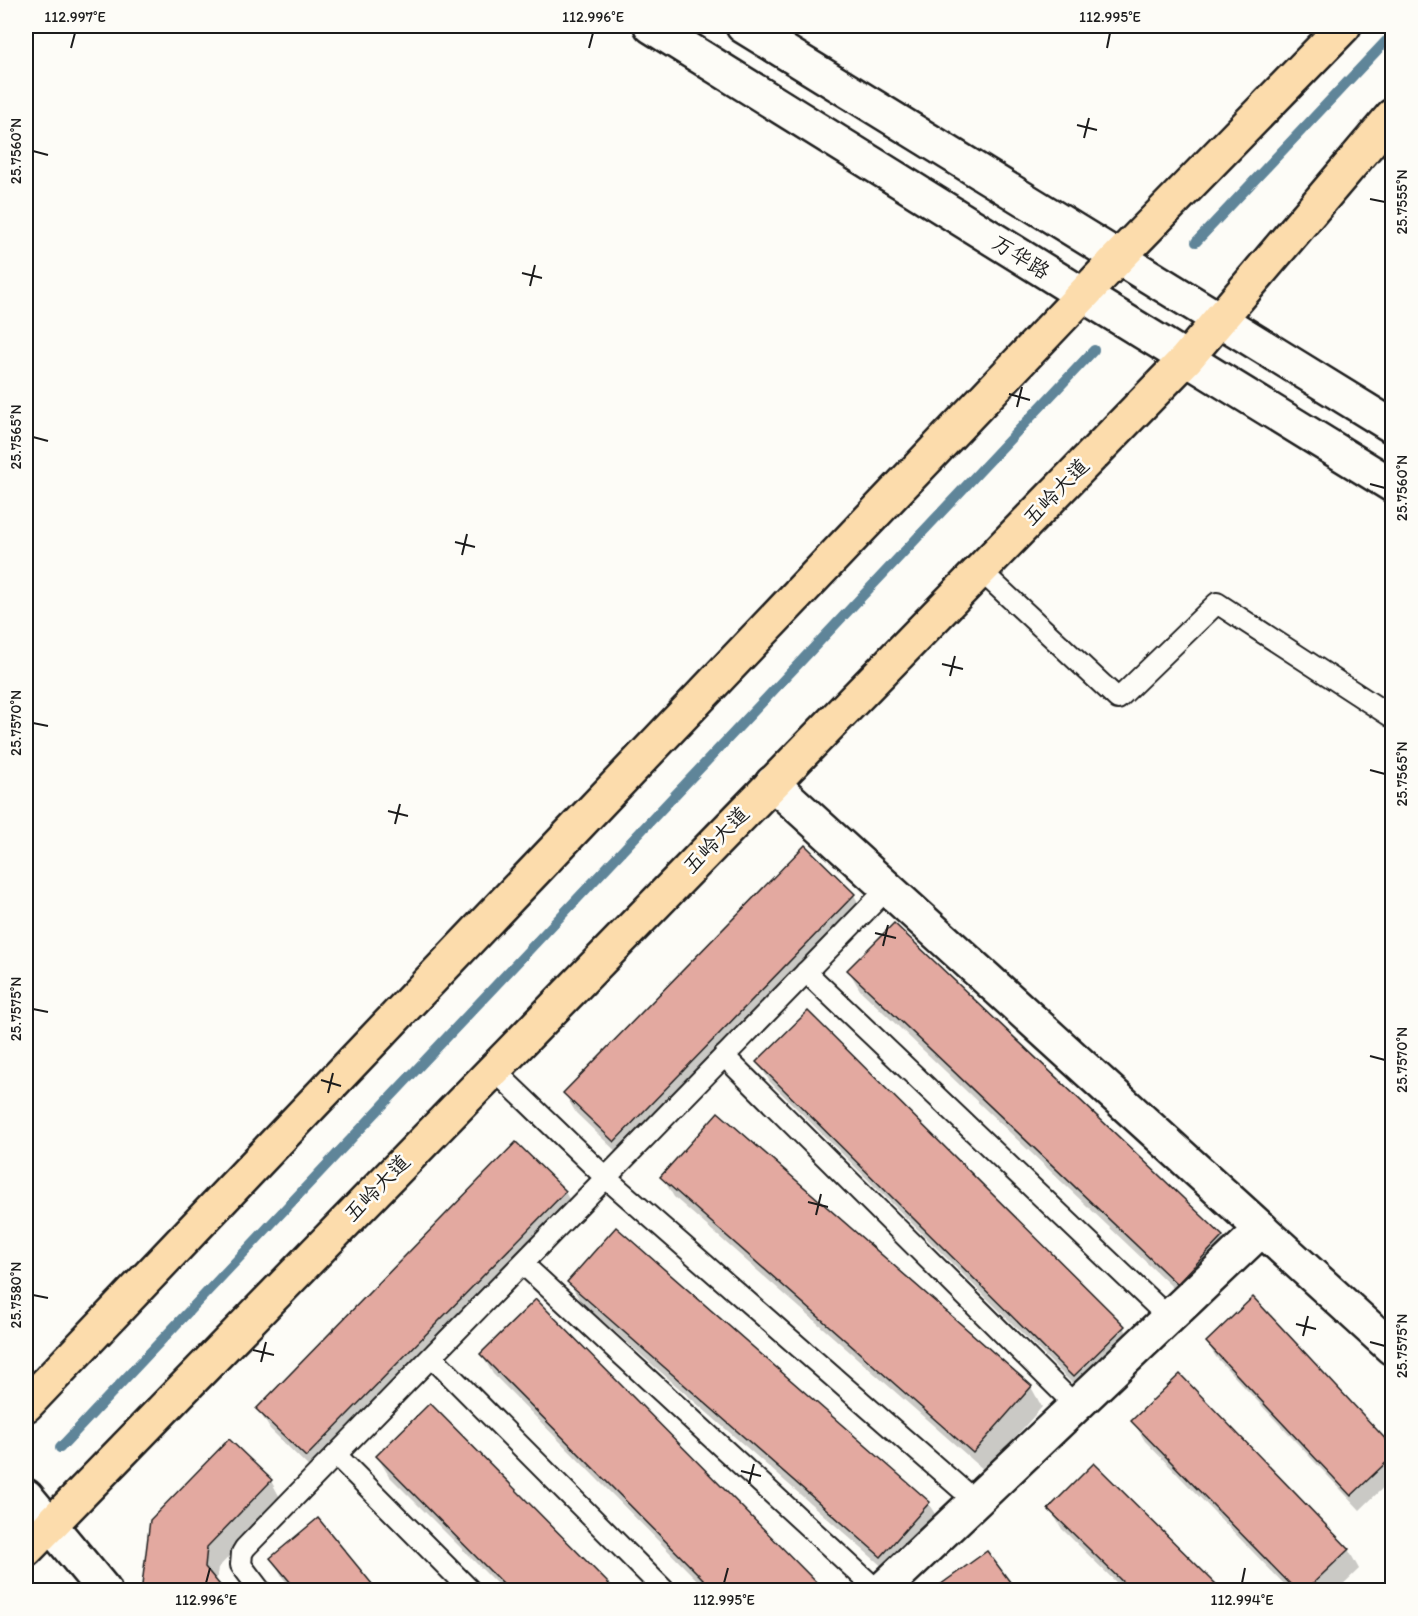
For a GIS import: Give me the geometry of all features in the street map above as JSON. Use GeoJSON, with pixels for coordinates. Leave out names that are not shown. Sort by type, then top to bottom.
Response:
{"type":"FeatureCollection","features":[{"type":"Feature","properties":{"kind":"main road","name":"万华路"},"geometry":{"type":"LineString","coordinates":[[651,26],[1083,296],[1392,485]]}},
{"type":"Feature","properties":{"kind":"main road"},"geometry":{"type":"LineString","coordinates":[[743,26],[1392,426]]}},
{"type":"Feature","properties":{"kind":"main road"},"geometry":{"type":"LineString","coordinates":[[26,1405],[1119,257],[1344,26]]}},
{"type":"Feature","properties":{"kind":"main road","name":"五岭大道"},"geometry":{"type":"LineString","coordinates":[[26,1550],[1185,359],[1221,320],[1392,117]]}},
{"type":"Feature","properties":{"kind":"main road"},"geometry":{"type":"LineString","coordinates":[[772,783],[1392,1348]]}},
{"type":"Feature","properties":{"kind":"main road"},"geometry":{"type":"LineString","coordinates":[[882,1590],[1262,1229]]}},
{"type":"Feature","properties":{"kind":"main road"},"geometry":{"type":"LineString","coordinates":[[26,1496],[104,1590]]}},
{"type":"Feature","properties":{"kind":"lane"},"geometry":{"type":"LineString","coordinates":[[980,570],[1118,699],[1217,603],[1392,717]]}},
{"type":"Feature","properties":{"kind":"lane"},"geometry":{"type":"LineString","coordinates":[[260,1590],[243,1570],[242,1553],[888,888]]}},
{"type":"Feature","properties":{"kind":"lane"},"geometry":{"type":"LineString","coordinates":[[806,972],[1169,1318]]}},
{"type":"Feature","properties":{"kind":"lane"},"geometry":{"type":"LineString","coordinates":[[724,1056],[1076,1406]]}},
{"type":"Feature","properties":{"kind":"lane"},"geometry":{"type":"LineString","coordinates":[[493,1069],[606,1178],[976,1502]]}},
{"type":"Feature","properties":{"kind":"lane"},"geometry":{"type":"LineString","coordinates":[[523,1264],[878,1590]]}},
{"type":"Feature","properties":{"kind":"lane"},"geometry":{"type":"LineString","coordinates":[[432,1356],[664,1590]]}},
{"type":"Feature","properties":{"kind":"lane"},"geometry":{"type":"LineString","coordinates":[[336,1455],[470,1590]]}},
{"type":"Feature","properties":{"kind":"building"},"geometry":{"type":"Polygon","coordinates":[[[805,845],[855,894],[614,1142],[563,1093],[805,845]]]}},
{"type":"Feature","properties":{"kind":"building"},"geometry":{"type":"Polygon","coordinates":[[[894,923],[1223,1236],[1177,1284],[847,970],[894,923]]]}},
{"type":"Feature","properties":{"kind":"building"},"geometry":{"type":"Polygon","coordinates":[[[808,1011],[1125,1326],[1073,1377],[756,1062],[808,1011]]]}},
{"type":"Feature","properties":{"kind":"building"},"geometry":{"type":"Polygon","coordinates":[[[718,1112],[1032,1386],[973,1453],[660,1177],[718,1112]]]}},
{"type":"Feature","properties":{"kind":"building"},"geometry":{"type":"Polygon","coordinates":[[[516,1142],[566,1191],[306,1457],[256,1409],[516,1142]]]}},
{"type":"Feature","properties":{"kind":"building"},"geometry":{"type":"Polygon","coordinates":[[[616,1227],[930,1502],[881,1557],[567,1282],[616,1227]]]}},
{"type":"Feature","properties":{"kind":"building"},"geometry":{"type":"Polygon","coordinates":[[[1253,1297],[1392,1446],[1392,1457],[1351,1496],[1206,1342],[1253,1297]]]}},
{"type":"Feature","properties":{"kind":"building"},"geometry":{"type":"Polygon","coordinates":[[[536,1299],[824,1590],[714,1590],[480,1354],[536,1299]]]}},
{"type":"Feature","properties":{"kind":"building"},"geometry":{"type":"Polygon","coordinates":[[[1180,1374],[1349,1549],[1306,1590],[1296,1590],[1131,1421],[1180,1374]]]}},
{"type":"Feature","properties":{"kind":"building"},"geometry":{"type":"Polygon","coordinates":[[[430,1403],[615,1590],[509,1590],[376,1456],[430,1403]]]}},
{"type":"Feature","properties":{"kind":"building"},"geometry":{"type":"Polygon","coordinates":[[[229,1439],[272,1480],[207,1547],[205,1567],[224,1590],[147,1590],[142,1585],[150,1520],[229,1439]]]}},
{"type":"Feature","properties":{"kind":"building"},"geometry":{"type":"Polygon","coordinates":[[[1094,1463],[1222,1590],[1131,1590],[1048,1509],[1094,1463]]]}},
{"type":"Feature","properties":{"kind":"building"},"geometry":{"type":"Polygon","coordinates":[[[318,1518],[377,1590],[297,1590],[270,1558],[318,1518]]]}},
{"type":"Feature","properties":{"kind":"building"},"geometry":{"type":"Polygon","coordinates":[[[987,1551],[1016,1590],[933,1590],[987,1551]]]}},
{"type":"Feature","properties":{"kind":"waterway"},"geometry":{"type":"LineString","coordinates":[[1196,242],[1386,41]]}},
{"type":"Feature","properties":{"kind":"waterway"},"geometry":{"type":"LineString","coordinates":[[60,1448],[1094,350]]}}]}
